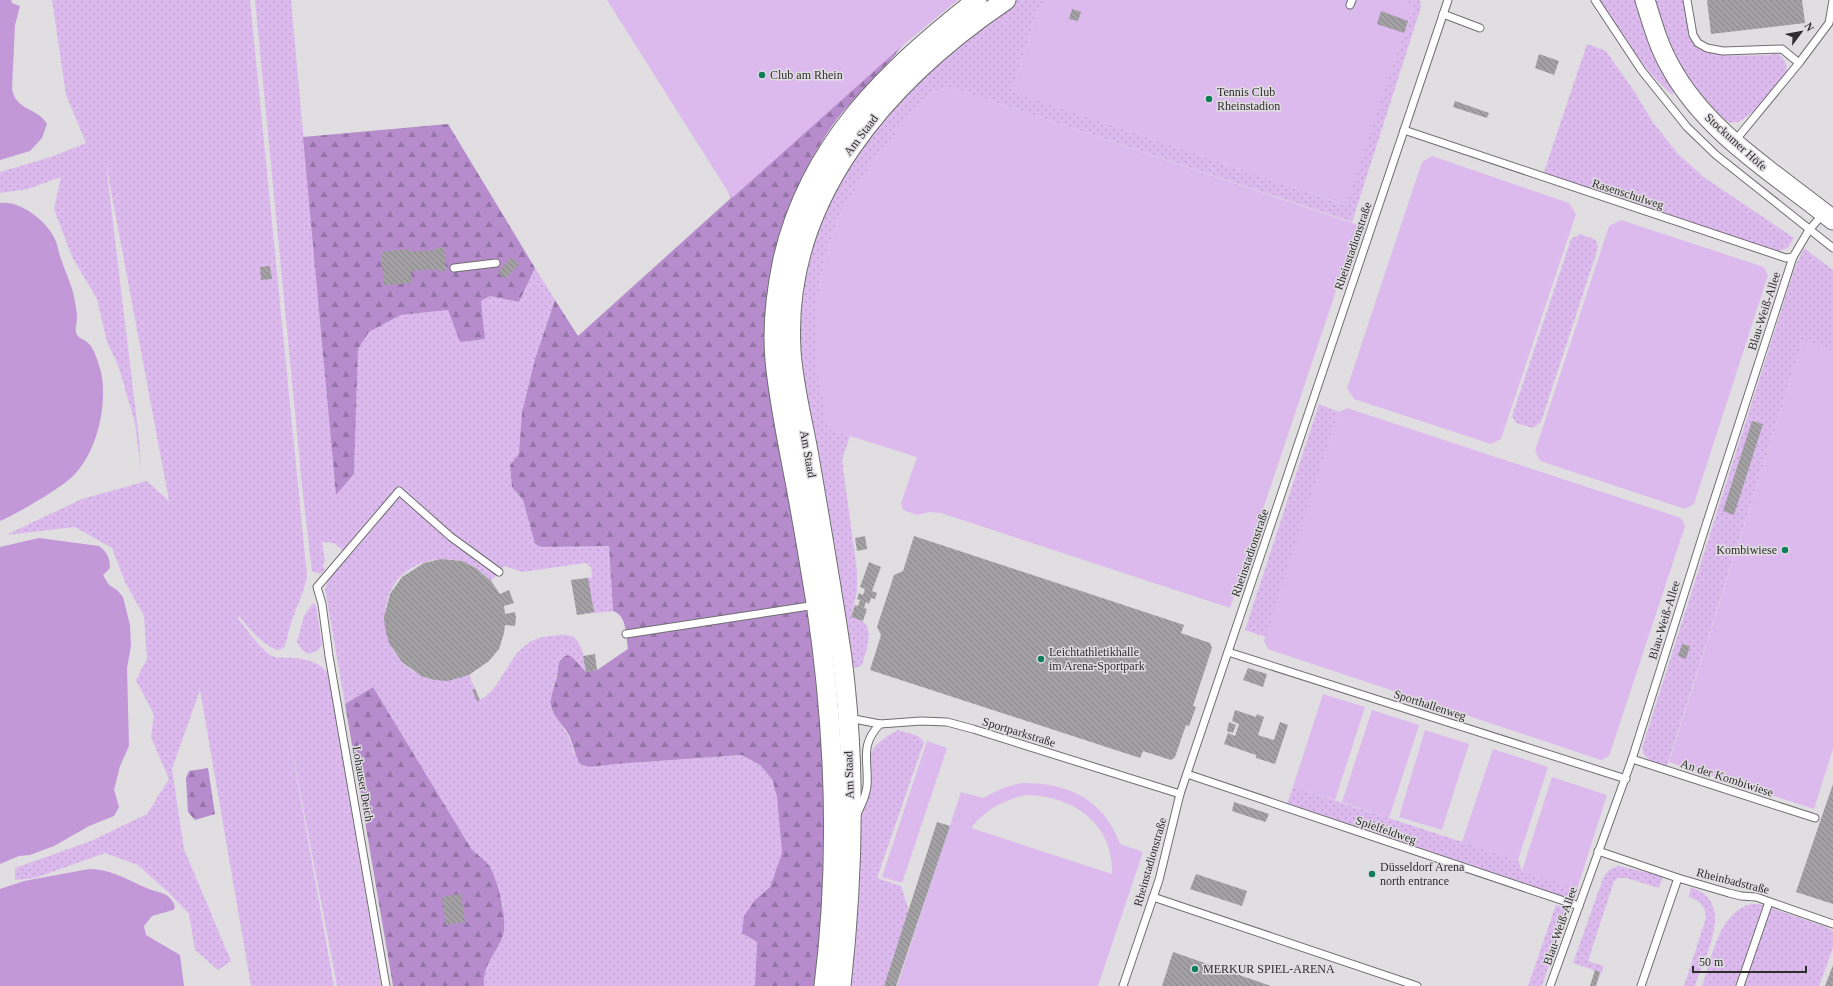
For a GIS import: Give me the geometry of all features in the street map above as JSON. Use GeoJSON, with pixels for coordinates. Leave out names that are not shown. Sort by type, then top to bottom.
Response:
{"type":"FeatureCollection","features":[{"type":"Feature","properties":{"kind":"street","name":"Am Staad"},"geometry":{"type":"LineString","coordinates":[[824,986],[830,916],[834,819],[829,702],[816,605],[775,359],[774,333],[776,299],[785,250],[793,224],[804,196],[828,148],[854,113],[914,52],[978,0]]}},
{"type":"Feature","properties":{"kind":"street","name":"Am Staad"},"geometry":{"type":"LineString","coordinates":[[841,986],[849,890],[851,826],[847,718],[842,661],[827,561],[791,351],[792,315],[801,257],[808,233],[827,186],[848,150],[867,126],[902,87],[937,55],[968,28],[1006,0]]}},
{"type":"Feature","properties":{"kind":"street","name":"Stockumer Höfe"},"geometry":{"type":"LineString","coordinates":[[1645,0],[1663,51],[1679,81],[1709,120],[1759,164],[1829,216]]}},
{"type":"Feature","properties":{"kind":"lane","name":"Rheinstadionstraße"},"geometry":{"type":"LineString","coordinates":[[1123,986],[1153,897],[1180,794],[1448,0]]}},
{"type":"Feature","properties":{"kind":"lane"},"geometry":{"type":"LineString","coordinates":[[1595,0],[1642,72],[1687,127],[1716,155],[1833,248]]}},
{"type":"Feature","properties":{"kind":"lane"},"geometry":{"type":"LineString","coordinates":[[1687,0],[1693,35],[1698,43],[1707,48],[1723,51],[1782,49],[1799,63]]}},
{"type":"Feature","properties":{"kind":"lane"},"geometry":{"type":"LineString","coordinates":[[1734,142],[1799,63],[1828,24],[1833,0]]}},
{"type":"Feature","properties":{"kind":"lane"},"geometry":{"type":"LineString","coordinates":[[1443,14],[1480,28]]}},
{"type":"Feature","properties":{"kind":"lane","name":"Rasenschulweg"},"geometry":{"type":"LineString","coordinates":[[1404,130],[1786,258],[1793,258]]}},
{"type":"Feature","properties":{"kind":"lane"},"geometry":{"type":"LineString","coordinates":[[1793,258],[1809,230],[1829,216]]}},
{"type":"Feature","properties":{"kind":"lane","name":"Blau-Weiß-Allee"},"geometry":{"type":"LineString","coordinates":[[1550,986],[1598,851],[1626,779],[1706,525],[1793,258]]}},
{"type":"Feature","properties":{"kind":"lane"},"geometry":{"type":"LineString","coordinates":[[454,268],[496,263]]}},
{"type":"Feature","properties":{"kind":"lane","name":"Lohauser Deich"},"geometry":{"type":"LineString","coordinates":[[386,986],[329,656],[322,604],[317,587],[399,491],[451,537],[499,572]]}},
{"type":"Feature","properties":{"kind":"lane"},"geometry":{"type":"LineString","coordinates":[[626,634],[816,605]]}},
{"type":"Feature","properties":{"kind":"lane","name":"Sporthallenweg"},"geometry":{"type":"LineString","coordinates":[[1228,652],[1626,779]]}},
{"type":"Feature","properties":{"kind":"lane","name":"Sportparkstraße"},"geometry":{"type":"LineString","coordinates":[[847,718],[880,724],[921,721],[947,722],[981,731],[1180,794]]}},
{"type":"Feature","properties":{"kind":"lane"},"geometry":{"type":"LineString","coordinates":[[851,826],[865,798],[867,786],[866,745],[870,734],[880,724]]}},
{"type":"Feature","properties":{"kind":"lane","name":"An der Kombiwiese"},"geometry":{"type":"LineString","coordinates":[[1632,759],[1815,818]]}},
{"type":"Feature","properties":{"kind":"lane","name":"Spielfeldweg"},"geometry":{"type":"LineString","coordinates":[[1187,774],[1579,906]]}},
{"type":"Feature","properties":{"kind":"lane","name":"Rheinbadstraße"},"geometry":{"type":"LineString","coordinates":[[1598,851],[1678,878],[1741,896],[1756,897],[1833,924]]}},
{"type":"Feature","properties":{"kind":"lane"},"geometry":{"type":"LineString","coordinates":[[1641,986],[1678,878]]}},
{"type":"Feature","properties":{"kind":"lane"},"geometry":{"type":"LineString","coordinates":[[1153,897],[1417,986]]}},
{"type":"Feature","properties":{"kind":"lane"},"geometry":{"type":"LineString","coordinates":[[1740,986],[1769,902]]}},
{"type":"Feature","properties":{"kind":"shaded area"},"geometry":{"type":"Polygon","coordinates":[[[0,0],[11,0],[12,3],[20,6],[15,25],[12,89],[14,96],[22,105],[38,114],[47,124],[42,138],[30,151],[0,160],[0,0]]]}},
{"type":"Feature","properties":{"kind":"shaded area"},"geometry":{"type":"Polygon","coordinates":[[[52,0],[250,0],[307,576],[304,590],[291,623],[284,648],[277,650],[271,647],[256,636],[239,616],[238,619],[268,654],[277,657],[309,661],[322,667],[329,675],[381,986],[337,986],[289,733],[334,986],[251,986],[200,690],[172,769],[184,849],[231,961],[218,970],[195,950],[189,914],[171,895],[138,865],[105,853],[35,878],[15,880],[15,868],[91,841],[147,814],[169,779],[151,737],[154,715],[136,680],[147,659],[144,616],[125,582],[112,548],[75,527],[6,535],[82,499],[147,481],[169,501],[106,164],[139,439],[141,471],[135,423],[118,365],[107,342],[97,299],[72,257],[54,209],[61,177],[28,189],[0,193],[0,172],[51,157],[86,143],[66,95],[52,0]]]}},
{"type":"Feature","properties":{"kind":"shaded area"},"geometry":{"type":"Polygon","coordinates":[[[255,0],[291,0],[336,495],[354,474],[358,349],[369,332],[401,315],[448,310],[485,338],[481,301],[490,296],[519,302],[535,268],[555,300],[535,359],[522,412],[520,454],[510,465],[512,487],[523,500],[535,544],[542,547],[609,546],[613,611],[577,615],[571,580],[592,577],[591,567],[586,563],[522,572],[504,566],[491,581],[479,570],[466,563],[450,559],[442,559],[434,560],[408,571],[392,589],[385,611],[387,635],[398,656],[415,672],[439,680],[469,675],[480,700],[488,694],[500,680],[510,663],[522,648],[530,642],[544,637],[568,635],[578,641],[583,652],[586,672],[573,658],[563,657],[560,659],[551,699],[552,711],[569,737],[574,753],[589,767],[742,755],[760,765],[772,779],[777,797],[782,853],[770,887],[755,900],[757,941],[755,986],[484,986],[483,975],[503,936],[503,905],[489,866],[472,850],[373,687],[345,704],[325,589],[330,576],[347,554],[334,543],[322,542],[325,560],[323,566],[325,570],[320,574],[312,571],[303,495],[255,0]]]}},
{"type":"Feature","properties":{"kind":"shaded area","name":"Club am Rhein"},"geometry":{"type":"Polygon","coordinates":[[[607,0],[958,0],[902,46],[732,198],[607,0]]]}},
{"type":"Feature","properties":{"kind":"shaded area"},"geometry":{"type":"Polygon","coordinates":[[[1016,0],[1051,0],[1038,9],[1012,91],[1345,205],[1414,5],[1402,0],[1420,0],[1421,7],[1352,222],[950,87],[933,92],[904,123],[875,158],[839,216],[824,261],[815,313],[828,429],[850,436],[842,460],[857,571],[857,591],[851,617],[859,619],[867,626],[869,636],[862,665],[855,668],[849,662],[798,349],[801,275],[826,199],[882,114],[1005,7],[1016,0]]]}},
{"type":"Feature","properties":{"kind":"shaded area","name":"Tennis Club Rheinstadion"},"geometry":{"type":"Polygon","coordinates":[[[1051,0],[1402,0],[1414,5],[1346,205],[1012,91],[1038,9],[1051,0]]]}},
{"type":"Feature","properties":{"kind":"shaded area"},"geometry":{"type":"Polygon","coordinates":[[[1600,0],[1639,0],[1674,90],[1673,95],[1642,63],[1600,0]]]}},
{"type":"Feature","properties":{"kind":"shaded area"},"geometry":{"type":"Polygon","coordinates":[[[1654,0],[1685,0],[1687,23],[1690,35],[1695,45],[1701,49],[1720,54],[1742,56],[1770,55],[1777,53],[1785,61],[1787,72],[1760,107],[1739,122],[1731,123],[1721,118],[1682,71],[1665,40],[1654,0]]]}},
{"type":"Feature","properties":{"kind":"shaded area"},"geometry":{"type":"Polygon","coordinates":[[[1587,44],[1606,51],[1636,94],[1652,121],[1678,154],[1705,178],[1794,238],[1788,248],[1775,252],[1543,175],[1587,44]]]}},
{"type":"Feature","properties":{"kind":"shaded area"},"geometry":{"type":"Polygon","coordinates":[[[950,87],[1358,225],[1230,608],[941,513],[929,512],[917,515],[903,510],[901,503],[917,457],[828,429],[815,360],[815,313],[824,261],[839,216],[875,158],[904,123],[933,92],[950,87]]]}},
{"type":"Feature","properties":{"kind":"shaded area"},"geometry":{"type":"Polygon","coordinates":[[[1432,156],[1569,203],[1576,214],[1501,439],[1491,444],[1354,399],[1347,388],[1422,162],[1432,156]]]}},
{"type":"Feature","properties":{"kind":"shaded area"},"geometry":{"type":"Polygon","coordinates":[[[0,203],[16,205],[31,212],[45,224],[54,237],[74,296],[77,316],[76,332],[79,337],[90,345],[96,356],[101,372],[103,399],[94,442],[81,467],[72,477],[58,488],[0,521],[0,203]]]}},
{"type":"Feature","properties":{"kind":"shaded area"},"geometry":{"type":"Polygon","coordinates":[[[1621,220],[1764,267],[1768,275],[1694,504],[1685,509],[1540,461],[1535,451],[1609,226],[1621,220]]]}},
{"type":"Feature","properties":{"kind":"shaded area"},"geometry":{"type":"Polygon","coordinates":[[[1580,234],[1596,240],[1598,248],[1541,422],[1533,428],[1516,423],[1512,416],[1571,239],[1580,234]]]}},
{"type":"Feature","properties":{"kind":"shaded area"},"geometry":{"type":"Polygon","coordinates":[[[1804,248],[1833,270],[1833,351],[1803,341],[1667,766],[1655,762],[1645,756],[1642,748],[1795,267],[1804,248]]]}},
{"type":"Feature","properties":{"kind":"shaded area","name":"Kombiwiese"},"geometry":{"type":"Polygon","coordinates":[[[1803,341],[1833,351],[1833,749],[1814,809],[1669,762],[1803,341]]]}},
{"type":"Feature","properties":{"kind":"shaded area"},"geometry":{"type":"Polygon","coordinates":[[[1319,404],[1339,412],[1266,637],[1245,630],[1319,404]]]}},
{"type":"Feature","properties":{"kind":"shaded area"},"geometry":{"type":"Polygon","coordinates":[[[1347,408],[1681,518],[1685,526],[1609,756],[1601,760],[1268,649],[1264,641],[1339,412],[1347,408]]]}},
{"type":"Feature","properties":{"kind":"shaded area"},"geometry":{"type":"Polygon","coordinates":[[[39,538],[99,546],[108,556],[110,568],[103,575],[109,585],[117,590],[123,597],[130,625],[131,646],[127,668],[129,746],[120,766],[114,790],[119,807],[114,816],[89,826],[54,846],[30,855],[19,856],[0,864],[0,547],[39,538]]]}},
{"type":"Feature","properties":{"kind":"shaded area"},"geometry":{"type":"Polygon","coordinates":[[[313,603],[316,605],[322,645],[317,651],[308,654],[302,650],[297,642],[304,616],[313,603]]]}},
{"type":"Feature","properties":{"kind":"shaded area"},"geometry":{"type":"Polygon","coordinates":[[[1323,694],[1365,707],[1335,800],[1293,787],[1323,694]]]}},
{"type":"Feature","properties":{"kind":"shaded area"},"geometry":{"type":"Polygon","coordinates":[[[1372,710],[1419,725],[1389,818],[1342,802],[1372,710]]]}},
{"type":"Feature","properties":{"kind":"shaded area"},"geometry":{"type":"Polygon","coordinates":[[[898,730],[918,736],[924,742],[877,878],[901,886],[909,911],[886,986],[846,986],[855,829],[868,797],[870,785],[870,759],[872,752],[876,745],[898,730]]]}},
{"type":"Feature","properties":{"kind":"shaded area"},"geometry":{"type":"Polygon","coordinates":[[[1425,730],[1469,744],[1442,830],[1399,817],[1425,730]]]}},
{"type":"Feature","properties":{"kind":"shaded area"},"geometry":{"type":"Polygon","coordinates":[[[927,741],[947,748],[902,883],[882,877],[927,741]]]}},
{"type":"Feature","properties":{"kind":"shaded area"},"geometry":{"type":"Polygon","coordinates":[[[1493,749],[1548,767],[1518,860],[1462,842],[1493,749]]]}},
{"type":"Feature","properties":{"kind":"shaded area"},"geometry":{"type":"Polygon","coordinates":[[[1552,777],[1607,795],[1577,889],[1522,871],[1552,777]]]}},
{"type":"Feature","properties":{"kind":"shaded area"},"geometry":{"type":"Polygon","coordinates":[[[1021,783],[1038,783],[1068,790],[1082,796],[1104,815],[1113,828],[1120,844],[1143,852],[1098,986],[897,986],[961,792],[983,798],[1003,788],[1021,783]],[[1025,795],[1002,803],[989,811],[971,828],[1112,874],[1111,856],[1106,840],[1098,827],[1087,815],[1074,807],[1059,800],[1042,796],[1025,795]]]}},
{"type":"Feature","properties":{"kind":"shaded area"},"geometry":{"type":"Polygon","coordinates":[[[1293,787],[1518,860],[1522,871],[1575,888],[1571,900],[1287,804],[1293,787]]]}},
{"type":"Feature","properties":{"kind":"shaded area"},"geometry":{"type":"Polygon","coordinates":[[[1618,866],[1663,876],[1659,888],[1627,878],[1618,878],[1614,881],[1588,961],[1604,966],[1596,986],[1600,972],[1573,963],[1604,876],[1609,870],[1618,866]]]}},
{"type":"Feature","properties":{"kind":"shaded area"},"geometry":{"type":"Polygon","coordinates":[[[89,869],[113,873],[164,894],[171,899],[175,908],[173,910],[152,916],[144,926],[146,935],[180,955],[184,986],[0,986],[0,889],[24,881],[89,869]]]}},
{"type":"Feature","properties":{"kind":"shaded area"},"geometry":{"type":"Polygon","coordinates":[[[1691,887],[1709,899],[1714,911],[1715,921],[1707,955],[1695,986],[1684,986],[1706,918],[1705,910],[1701,904],[1689,897],[1691,887]]]}},
{"type":"Feature","properties":{"kind":"shaded area"},"geometry":{"type":"Polygon","coordinates":[[[1751,904],[1759,904],[1826,927],[1833,931],[1833,948],[1819,986],[1702,986],[1713,950],[1724,927],[1731,917],[1740,909],[1751,904]]]}},
{"type":"Feature","properties":{"kind":"shaded area"},"geometry":{"type":"Polygon","coordinates":[[[1556,905],[1568,909],[1542,986],[1528,986],[1556,905]]]}},
{"type":"Feature","properties":{"kind":"green space"},"geometry":{"type":"Polygon","coordinates":[[[902,46],[837,119],[817,149],[791,203],[778,240],[774,257],[808,603],[821,717],[825,822],[822,912],[815,986],[755,986],[757,942],[742,933],[744,916],[755,900],[770,887],[782,853],[777,797],[772,779],[760,765],[742,755],[589,767],[580,764],[575,754],[570,737],[552,710],[551,699],[559,663],[562,658],[568,655],[573,658],[586,672],[597,670],[628,649],[623,621],[618,613],[613,611],[609,546],[542,547],[535,544],[523,500],[512,487],[510,465],[519,454],[522,412],[535,359],[555,300],[578,336],[731,198],[715,161],[902,46]]]}},
{"type":"Feature","properties":{"kind":"green space"},"geometry":{"type":"Polygon","coordinates":[[[448,124],[535,268],[519,302],[490,296],[481,301],[485,339],[460,342],[448,310],[401,315],[369,332],[358,349],[354,474],[336,495],[303,137],[448,124]]]}},
{"type":"Feature","properties":{"kind":"green space"},"geometry":{"type":"Polygon","coordinates":[[[373,687],[472,850],[482,858],[493,873],[502,902],[504,931],[487,967],[484,986],[393,986],[345,704],[373,687]]]}},
{"type":"Feature","properties":{"kind":"green space"},"geometry":{"type":"Polygon","coordinates":[[[208,768],[215,814],[195,820],[188,812],[186,778],[189,771],[208,768]]]}},
{"type":"Feature","properties":{"kind":"building"},"geometry":{"type":"Polygon","coordinates":[[[1707,0],[1802,0],[1805,23],[1711,34],[1707,0]]]}},
{"type":"Feature","properties":{"kind":"building"},"geometry":{"type":"Polygon","coordinates":[[[1072,9],[1081,12],[1078,21],[1069,19],[1072,9]]]}},
{"type":"Feature","properties":{"kind":"building"},"geometry":{"type":"Polygon","coordinates":[[[1381,11],[1408,21],[1404,33],[1377,24],[1381,11]]]}},
{"type":"Feature","properties":{"kind":"building"},"geometry":{"type":"Polygon","coordinates":[[[1539,54],[1559,61],[1554,75],[1535,68],[1539,54]]]}},
{"type":"Feature","properties":{"kind":"building"},"geometry":{"type":"Polygon","coordinates":[[[1455,101],[1489,113],[1487,118],[1453,107],[1455,101]]]}},
{"type":"Feature","properties":{"kind":"building"},"geometry":{"type":"Polygon","coordinates":[[[444,247],[446,271],[438,271],[438,269],[411,271],[412,283],[384,285],[381,252],[410,249],[410,252],[436,250],[436,248],[444,247]]]}},
{"type":"Feature","properties":{"kind":"building"},"geometry":{"type":"Polygon","coordinates":[[[511,257],[519,264],[505,279],[498,272],[511,257]]]}},
{"type":"Feature","properties":{"kind":"building"},"geometry":{"type":"Polygon","coordinates":[[[270,266],[272,279],[261,280],[260,267],[270,266]]]}},
{"type":"Feature","properties":{"kind":"building"},"geometry":{"type":"Polygon","coordinates":[[[1752,421],[1763,424],[1734,515],[1723,511],[1752,421]]]}},
{"type":"Feature","properties":{"kind":"building"},"geometry":{"type":"Polygon","coordinates":[[[865,536],[867,549],[857,551],[855,538],[865,536]]]}},
{"type":"Feature","properties":{"kind":"building","name":"Leichtathletikhalle im Arena-Sportpark"},"geometry":{"type":"Polygon","coordinates":[[[914,536],[1184,625],[1181,633],[1210,643],[1212,648],[1193,706],[1196,707],[1189,726],[1186,725],[1175,757],[1171,760],[1143,751],[1140,758],[870,670],[881,635],[877,627],[894,575],[903,571],[914,536]]]}},
{"type":"Feature","properties":{"kind":"building"},"geometry":{"type":"Polygon","coordinates":[[[441,559],[462,561],[476,568],[491,581],[500,594],[509,590],[514,603],[504,606],[505,614],[515,612],[516,618],[515,626],[505,625],[499,649],[489,661],[469,675],[448,681],[435,680],[421,676],[402,662],[389,643],[384,617],[390,594],[402,577],[424,563],[441,559]]]}},
{"type":"Feature","properties":{"kind":"building"},"geometry":{"type":"Polygon","coordinates":[[[869,562],[881,567],[872,591],[877,593],[875,599],[871,598],[869,604],[866,602],[864,608],[867,609],[863,621],[851,617],[855,605],[858,606],[860,600],[857,599],[859,593],[863,595],[865,589],[860,587],[869,562]]]}},
{"type":"Feature","properties":{"kind":"building"},"geometry":{"type":"Polygon","coordinates":[[[588,578],[594,612],[577,615],[571,580],[588,578]]]}},
{"type":"Feature","properties":{"kind":"building"},"geometry":{"type":"Polygon","coordinates":[[[1682,644],[1690,646],[1686,659],[1678,656],[1682,644]]]}},
{"type":"Feature","properties":{"kind":"building"},"geometry":{"type":"Polygon","coordinates":[[[595,654],[597,670],[586,672],[583,656],[595,654]]]}},
{"type":"Feature","properties":{"kind":"building"},"geometry":{"type":"Polygon","coordinates":[[[1248,668],[1267,674],[1263,687],[1243,680],[1248,668]]]}},
{"type":"Feature","properties":{"kind":"building"},"geometry":{"type":"Polygon","coordinates":[[[475,689],[480,700],[477,701],[472,690],[475,689]]]}},
{"type":"Feature","properties":{"kind":"building"},"geometry":{"type":"Polygon","coordinates":[[[1235,710],[1256,717],[1257,714],[1264,717],[1258,735],[1274,740],[1280,722],[1288,725],[1275,764],[1256,758],[1256,755],[1224,744],[1228,733],[1235,736],[1239,724],[1232,721],[1235,710]]]}},
{"type":"Feature","properties":{"kind":"building"},"geometry":{"type":"Polygon","coordinates":[[[1229,722],[1236,725],[1233,733],[1227,731],[1229,722]]]}},
{"type":"Feature","properties":{"kind":"building"},"geometry":{"type":"Polygon","coordinates":[[[1833,784],[1833,904],[1796,892],[1833,784]]]}},
{"type":"Feature","properties":{"kind":"building"},"geometry":{"type":"Polygon","coordinates":[[[1234,802],[1269,814],[1267,819],[1265,822],[1232,811],[1234,802]]]}},
{"type":"Feature","properties":{"kind":"building"},"geometry":{"type":"Polygon","coordinates":[[[937,822],[950,826],[896,986],[884,986],[937,822]]]}},
{"type":"Feature","properties":{"kind":"building"},"geometry":{"type":"Polygon","coordinates":[[[1196,874],[1247,891],[1242,906],[1190,889],[1196,874]]]}},
{"type":"Feature","properties":{"kind":"building"},"geometry":{"type":"Polygon","coordinates":[[[461,894],[465,922],[446,925],[442,897],[461,894]]]}},
{"type":"Feature","properties":{"kind":"building","name":"MERKUR SPIEL-ARENA"},"geometry":{"type":"Polygon","coordinates":[[[1173,952],[1271,986],[1162,986],[1173,952]]]}},
{"type":"Feature","properties":{"kind":"building"},"geometry":{"type":"Polygon","coordinates":[[[1833,965],[1833,986],[1825,986],[1833,965]]]}},
{"type":"Feature","properties":{"kind":"building"},"geometry":{"type":"Polygon","coordinates":[[[1595,970],[1600,972],[1596,986],[1590,986],[1595,970]]]}},
{"type":"Feature","properties":{"kind":"place","name":"Club am Rhein"},"geometry":{"type":"Point","coordinates":[762,75]}},
{"type":"Feature","properties":{"kind":"place","name":"Tennis Club Rheinstadion"},"geometry":{"type":"Point","coordinates":[1209,99]}},
{"type":"Feature","properties":{"kind":"place","name":"Kombiwiese"},"geometry":{"type":"Point","coordinates":[1785,550]}},
{"type":"Feature","properties":{"kind":"place","name":"Leichtathletikhalle im Arena-Sportpark"},"geometry":{"type":"Point","coordinates":[1041,659]}},
{"type":"Feature","properties":{"kind":"place","name":"Düsseldorf Arena north entrance"},"geometry":{"type":"Point","coordinates":[1372,874]}},
{"type":"Feature","properties":{"kind":"place","name":"MERKUR SPIEL-ARENA"},"geometry":{"type":"Point","coordinates":[1195,969]}}]}
